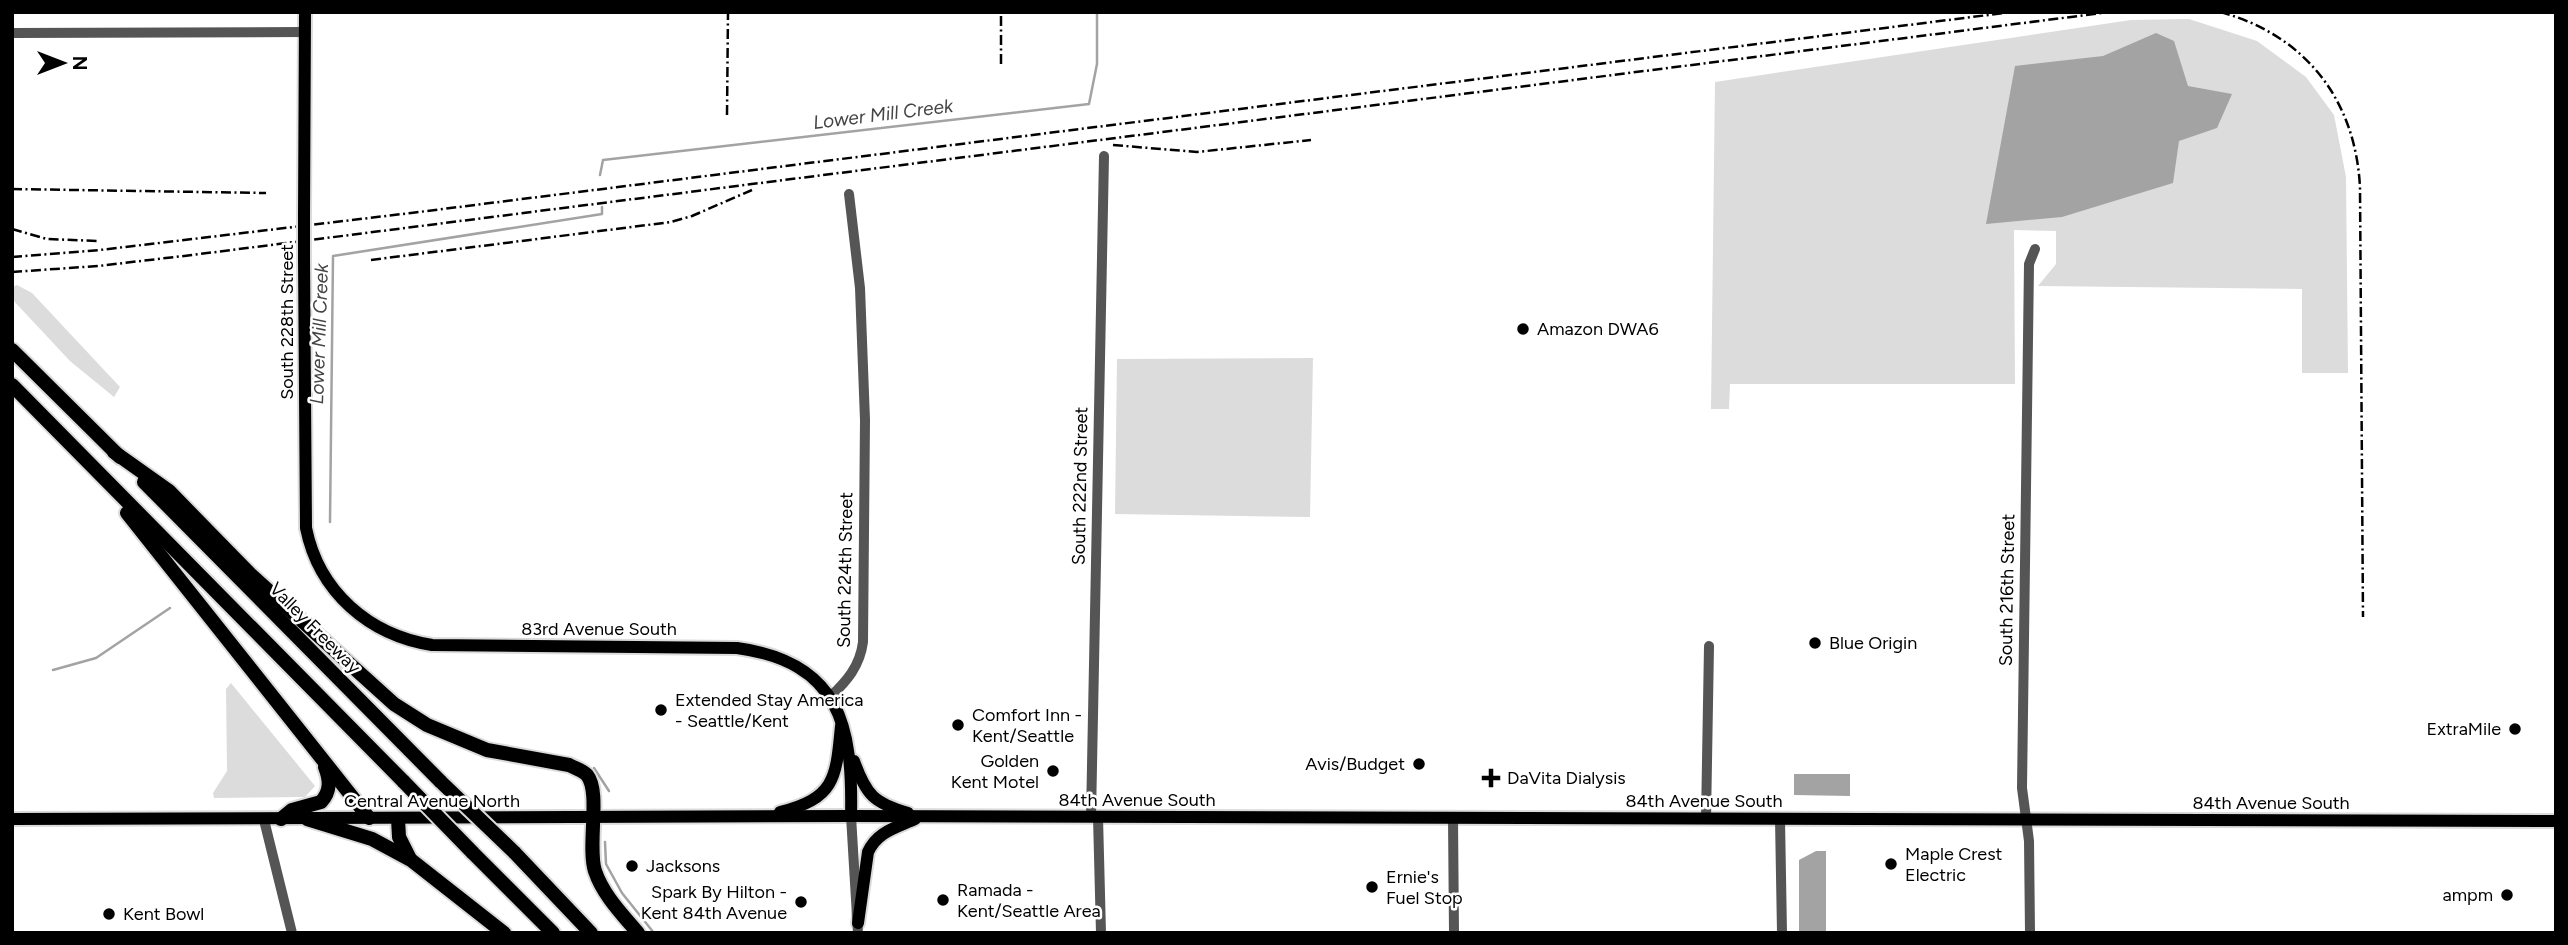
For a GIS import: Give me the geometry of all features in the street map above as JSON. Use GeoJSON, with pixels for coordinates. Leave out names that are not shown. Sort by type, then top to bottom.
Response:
{"type":"FeatureCollection","features":[{"type":"Feature","properties":{"kind":"highway","name":"Valley Freeway"},"geometry":{"type":"LineString","coordinates":[[12,349],[441,782],[514,852],[591,933]]}},
{"type":"Feature","properties":{"kind":"highway"},"geometry":{"type":"LineString","coordinates":[[12,386],[553,933]]}},
{"type":"Feature","properties":{"kind":"highway"},"geometry":{"type":"LineString","coordinates":[[114,452],[169,491],[250,574],[394,704],[427,725],[487,750],[569,765],[581,770],[591,783],[594,798],[591,856],[596,874],[613,903],[638,933]]}},
{"type":"Feature","properties":{"kind":"highway"},"geometry":{"type":"LineString","coordinates":[[85,459],[369,818]]}},
{"type":"Feature","properties":{"kind":"highway"},"geometry":{"type":"LineString","coordinates":[[281,819],[292,810],[321,802],[326,797],[330,785],[320,755]]}},
{"type":"Feature","properties":{"kind":"highway"},"geometry":{"type":"LineString","coordinates":[[398,818],[399,837],[411,860]]}},
{"type":"Feature","properties":{"kind":"highway"},"geometry":{"type":"LineString","coordinates":[[307,819],[372,839],[411,860],[505,933]]}},
{"type":"Feature","properties":{"kind":"main road","name":"South 228th Street"},"geometry":{"type":"LineString","coordinates":[[305,12],[306,528],[313,553],[327,579],[335,592],[358,615]]}},
{"type":"Feature","properties":{"kind":"main road","name":"83rd Avenue South"},"geometry":{"type":"LineString","coordinates":[[358,615],[389,634],[432,645],[749,649],[797,666],[830,697]]}},
{"type":"Feature","properties":{"kind":"main road"},"geometry":{"type":"LineString","coordinates":[[830,697],[842,719],[862,780],[879,803],[922,817]]}},
{"type":"Feature","properties":{"kind":"main road"},"geometry":{"type":"LineString","coordinates":[[763,817],[811,802],[826,789],[836,766],[842,719]]}},
{"type":"Feature","properties":{"kind":"main road"},"geometry":{"type":"LineString","coordinates":[[848,743],[851,816]]}},
{"type":"Feature","properties":{"kind":"main road","name":"84th Avenue South"},"geometry":{"type":"LineString","coordinates":[[851,816],[2556,821]]}},
{"type":"Feature","properties":{"kind":"main road","name":"Central Avenue North"},"geometry":{"type":"LineString","coordinates":[[12,819],[851,816]]}},
{"type":"Feature","properties":{"kind":"main road"},"geometry":{"type":"LineString","coordinates":[[858,928],[867,852],[878,835],[922,817]]}},
{"type":"Feature","properties":{"kind":"street"},"geometry":{"type":"LineString","coordinates":[[12,33],[305,32]]}},
{"type":"Feature","properties":{"kind":"street","name":"South 222nd Street"},"geometry":{"type":"LineString","coordinates":[[1101,933],[1095,817],[1104,156]]}},
{"type":"Feature","properties":{"kind":"street","name":"South 224th Street"},"geometry":{"type":"LineString","coordinates":[[830,697],[852,674],[862,654],[863,642],[865,419],[860,288],[849,194]]}},
{"type":"Feature","properties":{"kind":"street","name":"South 216th Street"},"geometry":{"type":"LineString","coordinates":[[2030,933],[2031,863],[2022,788],[2029,264],[2035,249]]}},
{"type":"Feature","properties":{"kind":"street"},"geometry":{"type":"LineString","coordinates":[[1706,819],[1709,646]]}},
{"type":"Feature","properties":{"kind":"street"},"geometry":{"type":"LineString","coordinates":[[851,816],[858,928]]}},
{"type":"Feature","properties":{"kind":"street"},"geometry":{"type":"LineString","coordinates":[[1453,818],[1454,933]]}},
{"type":"Feature","properties":{"kind":"street"},"geometry":{"type":"LineString","coordinates":[[1780,819],[1782,933]]}},
{"type":"Feature","properties":{"kind":"street"},"geometry":{"type":"LineString","coordinates":[[264,820],[292,933]]}},
{"type":"Feature","properties":{"kind":"shaded area"},"geometry":{"type":"Polygon","coordinates":[[[2189,19],[2257,41],[2306,77],[2334,115],[2346,177],[2348,373],[2302,373],[2302,289],[2038,286],[2056,264],[2056,231],[2014,230],[2015,384],[1730,384],[1729,409],[1711,409],[1715,82],[2131,20],[2189,19]]]}},
{"type":"Feature","properties":{"kind":"shaded area"},"geometry":{"type":"Polygon","coordinates":[[[2156,33],[2174,41],[2188,86],[2232,94],[2217,128],[2179,141],[2173,183],[2062,217],[1986,224],[2015,66],[2103,56],[2156,33]]]}},
{"type":"Feature","properties":{"kind":"shaded area"},"geometry":{"type":"Polygon","coordinates":[[[17,285],[32,293],[120,387],[114,397],[70,361],[12,299],[12,287],[17,285]]]}},
{"type":"Feature","properties":{"kind":"shaded area"},"geometry":{"type":"Polygon","coordinates":[[[1313,358],[1310,517],[1115,514],[1117,359],[1313,358]]]}},
{"type":"Feature","properties":{"kind":"shaded area"},"geometry":{"type":"Polygon","coordinates":[[[231,683],[315,786],[305,797],[214,798],[213,793],[227,771],[226,689],[231,683]]]}},
{"type":"Feature","properties":{"kind":"shaded area"},"geometry":{"type":"Polygon","coordinates":[[[1794,774],[1850,774],[1850,796],[1794,795],[1794,774]]]}},
{"type":"Feature","properties":{"kind":"shaded area"},"geometry":{"type":"Polygon","coordinates":[[[1816,851],[1826,851],[1826,933],[1799,933],[1799,860],[1816,851]]]}},
{"type":"Feature","properties":{"kind":"waterway","name":"Lower Mill Creek"},"geometry":{"type":"LineString","coordinates":[[600,175],[603,160],[1089,104],[1097,64],[1097,12]]}},
{"type":"Feature","properties":{"kind":"waterway","name":"Lower Mill Creek"},"geometry":{"type":"LineString","coordinates":[[330,522],[333,256],[602,214],[602,207]]}},
{"type":"Feature","properties":{"kind":"waterway","name":"Lower Mill Creek"},"geometry":{"type":"LineString","coordinates":[[53,670],[96,658],[170,608]]}},
{"type":"Feature","properties":{"kind":"waterway"},"geometry":{"type":"LineString","coordinates":[[594,768],[609,791]]}},
{"type":"Feature","properties":{"kind":"waterway"},"geometry":{"type":"LineString","coordinates":[[605,842],[606,864],[622,893],[654,933]]}},
{"type":"Feature","properties":{"kind":"railway"},"geometry":{"type":"LineString","coordinates":[[727,115],[728,12]]}},
{"type":"Feature","properties":{"kind":"railway"},"geometry":{"type":"LineString","coordinates":[[1001,12],[1001,64]]}},
{"type":"Feature","properties":{"kind":"railway"},"geometry":{"type":"LineString","coordinates":[[12,257],[100,250],[411,213],[2012,12]]}},
{"type":"Feature","properties":{"kind":"railway"},"geometry":{"type":"LineString","coordinates":[[12,272],[98,266],[192,255],[2110,12]]}},
{"type":"Feature","properties":{"kind":"railway"},"geometry":{"type":"LineString","coordinates":[[2220,12],[2251,23],[2278,37],[2301,55],[2321,76],[2337,100],[2349,127],[2356,156],[2360,188],[2363,617]]}},
{"type":"Feature","properties":{"kind":"railway"},"geometry":{"type":"LineString","coordinates":[[1113,145],[1197,152],[1311,140]]}},
{"type":"Feature","properties":{"kind":"railway"},"geometry":{"type":"LineString","coordinates":[[12,189],[266,193]]}},
{"type":"Feature","properties":{"kind":"railway"},"geometry":{"type":"LineString","coordinates":[[371,260],[671,222],[692,216],[752,190]]}},
{"type":"Feature","properties":{"kind":"railway"},"geometry":{"type":"LineString","coordinates":[[12,229],[47,239],[97,241]]}},
{"type":"Feature","properties":{"kind":"place","name":"Amazon DWA6"},"geometry":{"type":"Point","coordinates":[1523,329]}},
{"type":"Feature","properties":{"kind":"place","name":"Blue Origin"},"geometry":{"type":"Point","coordinates":[1815,643]}},
{"type":"Feature","properties":{"kind":"place","name":"Extended Stay America - Seattle/Kent"},"geometry":{"type":"Point","coordinates":[661,710]}},
{"type":"Feature","properties":{"kind":"place","name":"Comfort Inn - Kent/Seattle"},"geometry":{"type":"Point","coordinates":[958,725]}},
{"type":"Feature","properties":{"kind":"place","name":"ExtraMile"},"geometry":{"type":"Point","coordinates":[2515,729]}},
{"type":"Feature","properties":{"kind":"place","name":"Avis/Budget"},"geometry":{"type":"Point","coordinates":[1419,764]}},
{"type":"Feature","properties":{"kind":"place","name":"Golden Kent Motel"},"geometry":{"type":"Point","coordinates":[1053,771]}},
{"type":"Feature","properties":{"kind":"place","name":"DaVita Dialysis"},"geometry":{"type":"Point","coordinates":[1491,778]}},
{"type":"Feature","properties":{"kind":"place","name":"Maple Crest Electric"},"geometry":{"type":"Point","coordinates":[1891,864]}},
{"type":"Feature","properties":{"kind":"place","name":"Jacksons"},"geometry":{"type":"Point","coordinates":[632,866]}},
{"type":"Feature","properties":{"kind":"place","name":"Ernie's Fuel Stop"},"geometry":{"type":"Point","coordinates":[1372,887]}},
{"type":"Feature","properties":{"kind":"place","name":"ampm"},"geometry":{"type":"Point","coordinates":[2507,895]}},
{"type":"Feature","properties":{"kind":"place","name":"Ramada - Kent/Seattle Area"},"geometry":{"type":"Point","coordinates":[943,900]}},
{"type":"Feature","properties":{"kind":"place","name":"Spark By Hilton - Kent 84th Avenue"},"geometry":{"type":"Point","coordinates":[801,902]}},
{"type":"Feature","properties":{"kind":"place","name":"Kent Bowl"},"geometry":{"type":"Point","coordinates":[109,914]}}]}
